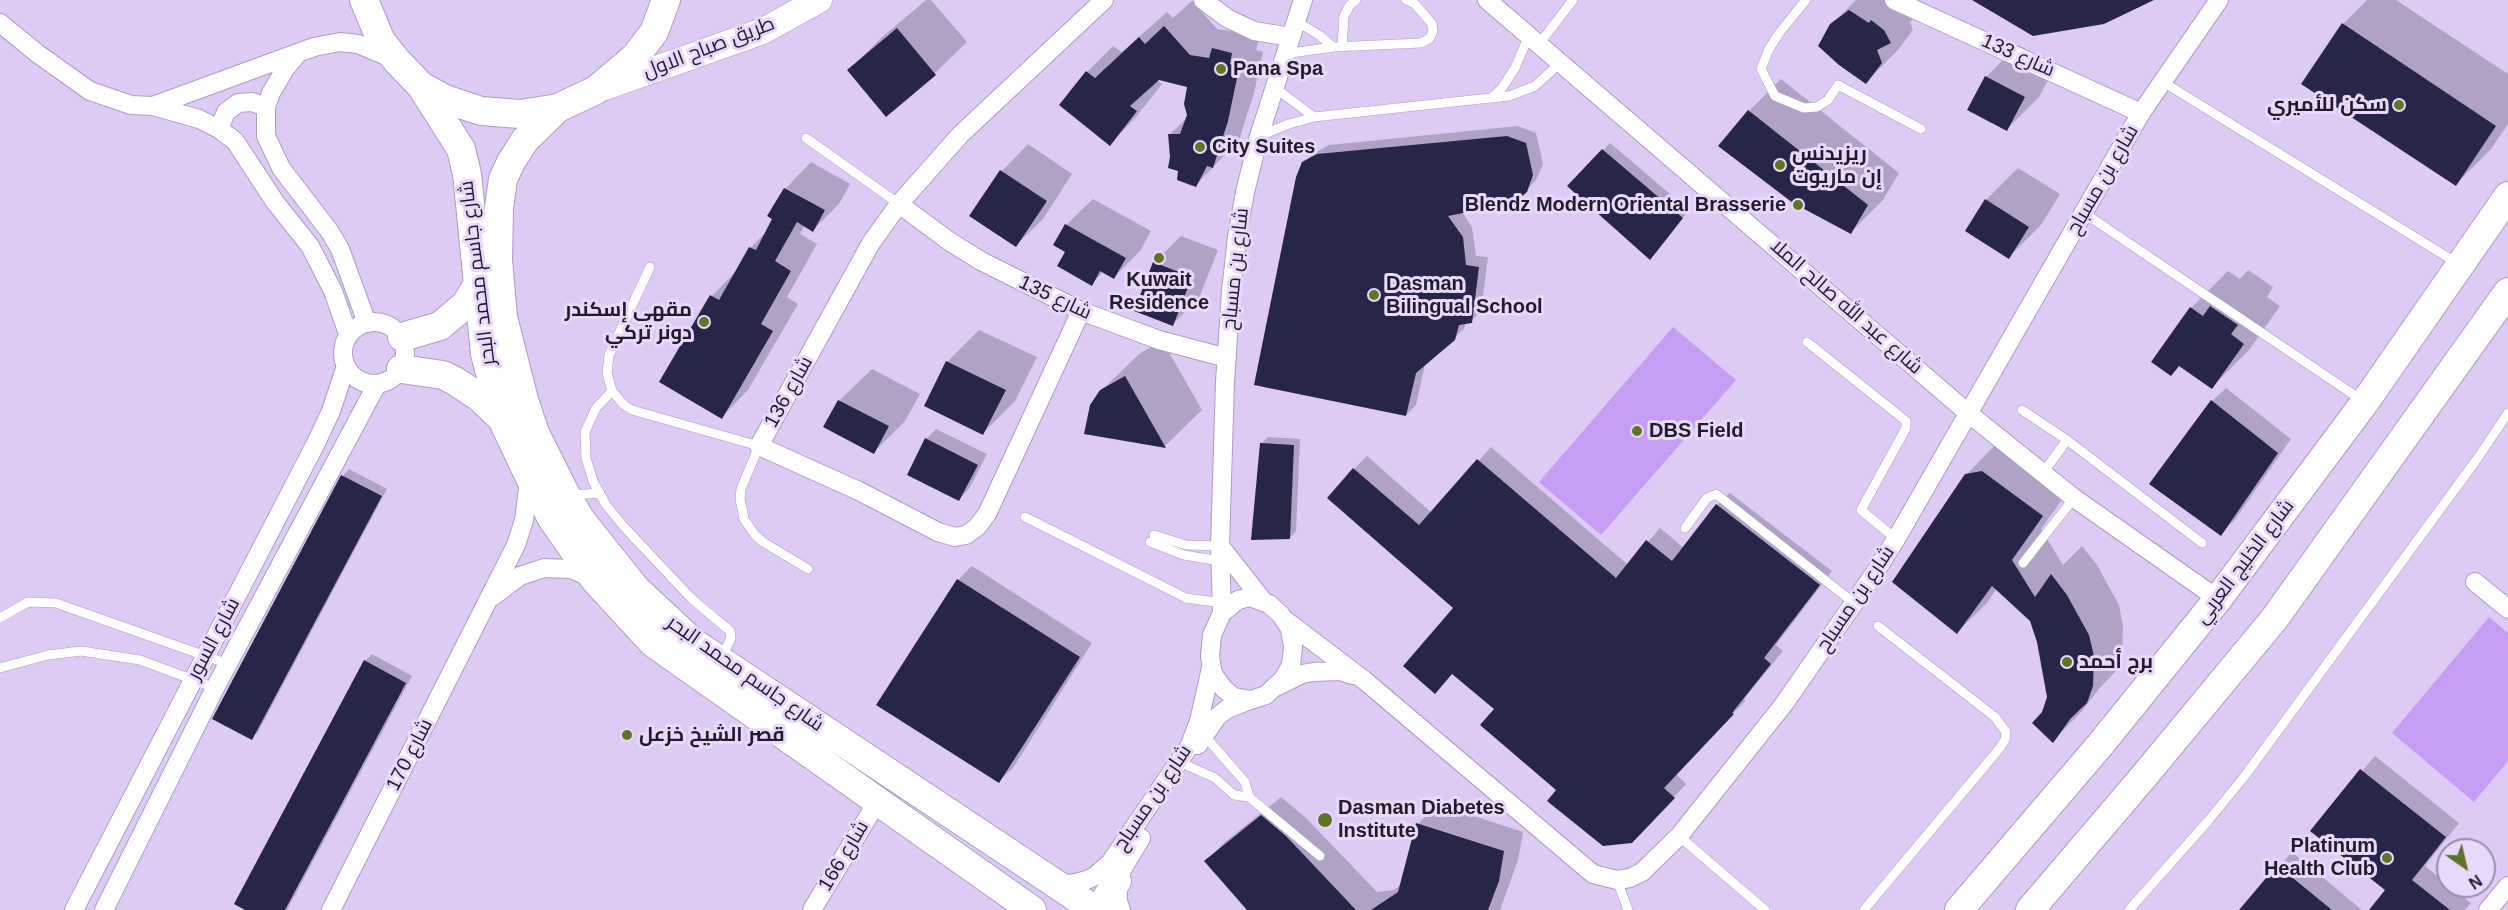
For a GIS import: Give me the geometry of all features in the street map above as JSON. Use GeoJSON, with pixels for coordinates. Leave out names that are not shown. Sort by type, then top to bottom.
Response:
{"type":"FeatureCollection","features":[{"type":"Feature","properties":{"kind":"main road"},"geometry":{"type":"LineString","coordinates":[[364,0],[381,41],[397,62],[421,86],[445,99],[482,111],[520,114],[558,108],[596,90],[634,57],[654,32],[666,0]]}},
{"type":"Feature","properties":{"kind":"main road","name":"طريق صباح الاول"},"geometry":{"type":"LineString","coordinates":[[596,90],[763,31],[819,0]]}},
{"type":"Feature","properties":{"kind":"main road","name":"شارع جاسم محمد البحر"},"geometry":{"type":"LineString","coordinates":[[421,86],[461,149],[467,174],[485,354],[502,419],[552,519],[594,579],[653,643],[1032,910]]}},
{"type":"Feature","properties":{"kind":"main road","name":"شارع جاسم محمد البحر"},"geometry":{"type":"LineString","coordinates":[[558,108],[525,140],[503,179],[499,208],[498,260],[503,317],[524,400],[535,433],[566,495],[615,565],[636,589],[685,635],[1049,881],[1097,910]]}},
{"type":"Feature","properties":{"kind":"main road","name":"شارع الخليج العربي"},"geometry":{"type":"LineString","coordinates":[[1959,910],[2100,745],[2218,599],[2365,402],[2508,196]]}},
{"type":"Feature","properties":{"kind":"main road"},"geometry":{"type":"LineString","coordinates":[[402,337],[440,326],[466,304],[477,285]]}},
{"type":"Feature","properties":{"kind":"main road"},"geometry":{"type":"LineString","coordinates":[[2030,910],[2275,618],[2508,292]]}},
{"type":"Feature","properties":{"kind":"main road"},"geometry":{"type":"LineString","coordinates":[[401,369],[436,374],[455,381],[479,397],[502,419]]}},
{"type":"Feature","properties":{"kind":"main road"},"geometry":{"type":"LineString","coordinates":[[1097,910],[1118,881]]}},
{"type":"Feature","properties":{"kind":"street","name":"شارع 136"},"geometry":{"type":"LineString","coordinates":[[1081,311],[987,514],[977,527],[966,535],[955,537],[938,532],[859,491],[759,446],[871,243],[899,204],[960,135],[1104,0]]}},
{"type":"Feature","properties":{"kind":"street"},"geometry":{"type":"LineString","coordinates":[[1203,0],[1227,18],[1254,31],[1290,37]]}},
{"type":"Feature","properties":{"kind":"street","name":"شارع بن مسباح"},"geometry":{"type":"LineString","coordinates":[[1222,608],[1220,554],[1227,358],[1238,237],[1245,192],[1259,136],[1303,0]]}},
{"type":"Feature","properties":{"kind":"street","name":"شارع عبد الله صالح الملا"},"geometry":{"type":"LineString","coordinates":[[1487,0],[1968,413],[2074,498],[2218,599]]}},
{"type":"Feature","properties":{"kind":"street","name":"شارع 133"},"geometry":{"type":"LineString","coordinates":[[1894,0],[2141,113]]}},
{"type":"Feature","properties":{"kind":"street","name":"شارع بن مسباح"},"geometry":{"type":"LineString","coordinates":[[1617,880],[1630,878],[1642,872],[1678,836],[1784,704],[1854,603],[1896,538],[2141,113],[2219,0]]}},
{"type":"Feature","properties":{"kind":"street"},"geometry":{"type":"LineString","coordinates":[[0,23],[38,54],[90,91],[131,105],[153,106],[199,119],[219,129],[235,141],[275,202],[310,246],[333,291],[348,334],[343,352],[346,366],[358,380],[377,384],[395,376],[401,369],[406,351],[402,337],[386,324],[367,322],[348,334]]}},
{"type":"Feature","properties":{"kind":"street"},"geometry":{"type":"LineString","coordinates":[[153,106],[299,52],[340,42],[358,44],[397,62]]}},
{"type":"Feature","properties":{"kind":"street"},"geometry":{"type":"LineString","coordinates":[[299,52],[285,69],[266,107],[266,136],[272,153],[292,185],[330,232],[340,249],[367,322]]}},
{"type":"Feature","properties":{"kind":"street"},"geometry":{"type":"LineString","coordinates":[[219,129],[226,112],[238,103],[252,102],[266,107]]}},
{"type":"Feature","properties":{"kind":"street","name":"شارع 135"},"geometry":{"type":"LineString","coordinates":[[899,204],[948,241],[981,261],[1081,311],[1159,340],[1227,358]]}},
{"type":"Feature","properties":{"kind":"street","name":"شارع السور"},"geometry":{"type":"LineString","coordinates":[[74,910],[316,443],[331,411],[346,366]]}},
{"type":"Feature","properties":{"kind":"street","name":"شارع السور"},"geometry":{"type":"LineString","coordinates":[[104,910],[215,688],[377,384]]}},
{"type":"Feature","properties":{"kind":"street","name":"شارع 170"},"geometry":{"type":"LineString","coordinates":[[331,910],[521,533],[530,478]]}},
{"type":"Feature","properties":{"kind":"street"},"geometry":{"type":"LineString","coordinates":[[1220,554],[1264,602]]}},
{"type":"Feature","properties":{"kind":"street","name":"شارع 170"},"geometry":{"type":"LineString","coordinates":[[489,600],[520,576],[544,568],[571,569],[594,579]]}},
{"type":"Feature","properties":{"kind":"street"},"geometry":{"type":"LineString","coordinates":[[2475,582],[2508,609]]}},
{"type":"Feature","properties":{"kind":"street"},"geometry":{"type":"LineString","coordinates":[[1277,687],[1287,672],[1293,656],[1292,634],[1285,620],[1276,609],[1255,598],[1244,598],[1222,608],[1210,643],[1211,668],[1228,694],[1238,699],[1251,700],[1266,695],[1302,674],[1322,670],[1341,671],[1364,680]]}},
{"type":"Feature","properties":{"kind":"street"},"geometry":{"type":"LineString","coordinates":[[1285,620],[1364,680],[1593,874],[1604,879],[1617,880]]}},
{"type":"Feature","properties":{"kind":"street","name":"شارع بن مسباح"},"geometry":{"type":"LineString","coordinates":[[1049,881],[1080,882],[1095,876],[1110,863],[1190,745],[1199,721],[1211,668]]}},
{"type":"Feature","properties":{"kind":"street","name":"شارع بن مسباح"},"geometry":{"type":"LineString","coordinates":[[1120,910],[1118,881],[1123,868],[1204,735],[1217,717],[1227,709],[1251,700]]}},
{"type":"Feature","properties":{"kind":"street","name":"شارع 166"},"geometry":{"type":"LineString","coordinates":[[812,910],[877,802]]}},
{"type":"Feature","properties":{"kind":"street"},"geometry":{"type":"LineString","coordinates":[[2488,910],[2508,886]]}},
{"type":"Feature","properties":{"kind":"lane"},"geometry":{"type":"LineString","coordinates":[[1337,47],[1344,16],[1356,0]]}},
{"type":"Feature","properties":{"kind":"lane"},"geometry":{"type":"LineString","coordinates":[[1290,37],[1337,47],[1421,43],[1430,38],[1433,31],[1432,24],[1415,4],[1406,0]]}},
{"type":"Feature","properties":{"kind":"lane"},"geometry":{"type":"LineString","coordinates":[[1492,97],[1502,88],[1534,39],[1573,0]]}},
{"type":"Feature","properties":{"kind":"lane"},"geometry":{"type":"LineString","coordinates":[[1806,0],[1780,32],[1761,69],[1775,96],[1804,108],[1817,107],[1828,100],[1838,85],[1921,129]]}},
{"type":"Feature","properties":{"kind":"lane"},"geometry":{"type":"LineString","coordinates":[[1290,37],[1319,34],[1337,47]]}},
{"type":"Feature","properties":{"kind":"lane"},"geometry":{"type":"LineString","coordinates":[[1259,136],[1314,117],[1509,96],[1535,86],[1561,63]]}},
{"type":"Feature","properties":{"kind":"lane"},"geometry":{"type":"LineString","coordinates":[[2163,81],[2461,265]]}},
{"type":"Feature","properties":{"kind":"lane"},"geometry":{"type":"LineString","coordinates":[[1274,87],[1314,117]]}},
{"type":"Feature","properties":{"kind":"lane"},"geometry":{"type":"LineString","coordinates":[[806,138],[899,204]]}},
{"type":"Feature","properties":{"kind":"lane"},"geometry":{"type":"LineString","coordinates":[[2084,213],[2365,402]]}},
{"type":"Feature","properties":{"kind":"lane"},"geometry":{"type":"LineString","coordinates":[[650,267],[609,355],[607,373],[612,391],[624,405],[632,410],[759,446],[741,489],[740,499],[744,519],[763,542],[808,569]]}},
{"type":"Feature","properties":{"kind":"lane"},"geometry":{"type":"LineString","coordinates":[[1807,342],[1906,421],[1906,428],[1861,510],[1896,538]]}},
{"type":"Feature","properties":{"kind":"lane"},"geometry":{"type":"LineString","coordinates":[[612,391],[596,408],[585,432],[586,458],[599,493],[625,528],[692,599],[730,631],[731,638],[720,660]]}},
{"type":"Feature","properties":{"kind":"lane"},"geometry":{"type":"LineString","coordinates":[[2022,410],[2067,441],[2202,543]]}},
{"type":"Feature","properties":{"kind":"lane"},"geometry":{"type":"LineString","coordinates":[[2129,910],[2244,777],[2477,459],[2508,413]]}},
{"type":"Feature","properties":{"kind":"lane"},"geometry":{"type":"LineString","coordinates":[[2043,473],[2067,441]]}},
{"type":"Feature","properties":{"kind":"lane"},"geometry":{"type":"LineString","coordinates":[[566,495],[580,496],[599,493]]}},
{"type":"Feature","properties":{"kind":"lane"},"geometry":{"type":"LineString","coordinates":[[1685,528],[1707,498],[1716,494],[1854,603]]}},
{"type":"Feature","properties":{"kind":"lane"},"geometry":{"type":"LineString","coordinates":[[2023,563],[2074,498]]}},
{"type":"Feature","properties":{"kind":"lane"},"geometry":{"type":"LineString","coordinates":[[1025,517],[1186,598],[1222,608]]}},
{"type":"Feature","properties":{"kind":"lane"},"geometry":{"type":"LineString","coordinates":[[1152,539],[1186,545],[1220,554],[1184,555],[1152,539]]}},
{"type":"Feature","properties":{"kind":"lane"},"geometry":{"type":"LineString","coordinates":[[0,618],[28,602],[56,603],[228,664]]}},
{"type":"Feature","properties":{"kind":"lane"},"geometry":{"type":"LineString","coordinates":[[1864,910],[1999,749],[2005,740],[2006,732],[1995,717],[1878,626]]}},
{"type":"Feature","properties":{"kind":"lane"},"geometry":{"type":"LineString","coordinates":[[0,668],[48,655],[81,651],[140,660],[215,688]]}},
{"type":"Feature","properties":{"kind":"lane"},"geometry":{"type":"LineString","coordinates":[[1204,735],[1245,782],[1249,798]]}},
{"type":"Feature","properties":{"kind":"lane"},"geometry":{"type":"LineString","coordinates":[[1186,765],[1215,778],[1234,795],[1249,798],[1320,856]]}},
{"type":"Feature","properties":{"kind":"lane"},"geometry":{"type":"LineString","coordinates":[[1678,836],[1765,910]]}},
{"type":"Feature","properties":{"kind":"lane"},"geometry":{"type":"LineString","coordinates":[[1617,880],[1628,910]]}},
{"type":"Feature","properties":{"kind":"shaded area","name":"DBS Field"},"geometry":{"type":"Polygon","coordinates":[[[1673,327],[1736,380],[1601,535],[1539,482],[1673,327]]]}},
{"type":"Feature","properties":{"kind":"shaded area"},"geometry":{"type":"Polygon","coordinates":[[[2489,617],[2508,633],[2508,761],[2474,802],[2392,733],[2489,617]]]}},
{"type":"Feature","properties":{"kind":"building"},"geometry":{"type":"Polygon","coordinates":[[[1972,0],[2154,0],[2104,24],[2033,36],[1972,0]]]}},
{"type":"Feature","properties":{"kind":"building"},"geometry":{"type":"Polygon","coordinates":[[[1849,10],[1869,23],[1871,20],[1884,30],[1891,43],[1877,50],[1882,63],[1866,84],[1839,65],[1818,46],[1830,24],[1849,10]]]}},
{"type":"Feature","properties":{"kind":"building","name":"سكن للأميري"},"geometry":{"type":"Polygon","coordinates":[[[2342,23],[2496,126],[2456,186],[2301,84],[2342,23]]]}},
{"type":"Feature","properties":{"kind":"building"},"geometry":{"type":"Polygon","coordinates":[[[1164,26],[1190,55],[1209,58],[1212,48],[1232,53],[1231,76],[1237,78],[1228,121],[1213,168],[1207,166],[1196,187],[1177,180],[1178,171],[1168,168],[1170,157],[1168,134],[1180,134],[1187,115],[1184,104],[1187,87],[1159,80],[1130,106],[1137,111],[1110,146],[1059,105],[1086,71],[1095,78],[1139,37],[1145,44],[1164,26]]]}},
{"type":"Feature","properties":{"kind":"building"},"geometry":{"type":"Polygon","coordinates":[[[897,28],[936,75],[886,117],[847,70],[897,28]]]}},
{"type":"Feature","properties":{"kind":"building"},"geometry":{"type":"Polygon","coordinates":[[[1985,76],[2025,97],[2007,131],[1967,110],[1985,76]]]}},
{"type":"Feature","properties":{"kind":"building","name":"ريزيدنس إن ماريوت"},"geometry":{"type":"Polygon","coordinates":[[[1748,110],[1868,205],[1851,234],[1793,203],[1718,146],[1748,110]]]}},
{"type":"Feature","properties":{"kind":"building","name":"Dasman Bilingual School"},"geometry":{"type":"Polygon","coordinates":[[[1507,136],[1526,143],[1533,175],[1527,192],[1514,203],[1448,216],[1463,237],[1466,265],[1479,267],[1472,323],[1459,325],[1455,340],[1416,373],[1406,416],[1254,385],[1296,177],[1302,162],[1317,154],[1507,136]]]}},
{"type":"Feature","properties":{"kind":"building"},"geometry":{"type":"Polygon","coordinates":[[[1602,149],[1683,218],[1650,260],[1567,186],[1602,149]]]}},
{"type":"Feature","properties":{"kind":"building"},"geometry":{"type":"Polygon","coordinates":[[[1000,170],[1047,201],[1016,247],[969,216],[1000,170]]]}},
{"type":"Feature","properties":{"kind":"building"},"geometry":{"type":"Polygon","coordinates":[[[784,188],[825,210],[813,232],[797,222],[775,261],[791,271],[761,324],[773,331],[722,419],[659,382],[710,295],[719,300],[749,247],[756,250],[772,219],[767,216],[784,188]]]}},
{"type":"Feature","properties":{"kind":"building"},"geometry":{"type":"Polygon","coordinates":[[[1985,199],[2029,227],[2009,259],[1965,231],[1985,199]]]}},
{"type":"Feature","properties":{"kind":"building"},"geometry":{"type":"Polygon","coordinates":[[[1065,224],[1126,258],[1114,279],[1100,271],[1092,286],[1057,266],[1065,252],[1053,245],[1065,224]]]}},
{"type":"Feature","properties":{"kind":"building"},"geometry":{"type":"Polygon","coordinates":[[[1153,262],[1192,277],[1173,326],[1134,311],[1153,262]]]}},
{"type":"Feature","properties":{"kind":"building"},"geometry":{"type":"Polygon","coordinates":[[[2210,306],[2238,325],[2231,334],[2244,344],[2212,389],[2179,366],[2171,376],[2151,362],[2190,307],[2203,316],[2210,306]]]}},
{"type":"Feature","properties":{"kind":"building"},"geometry":{"type":"Polygon","coordinates":[[[946,361],[1006,390],[983,435],[924,406],[946,361]]]}},
{"type":"Feature","properties":{"kind":"building"},"geometry":{"type":"Polygon","coordinates":[[[1125,376],[1166,448],[1084,434],[1090,405],[1100,390],[1125,376]]]}},
{"type":"Feature","properties":{"kind":"building"},"geometry":{"type":"Polygon","coordinates":[[[838,400],[889,426],[874,454],[823,427],[838,400]]]}},
{"type":"Feature","properties":{"kind":"building"},"geometry":{"type":"Polygon","coordinates":[[[2211,400],[2278,453],[2221,536],[2149,484],[2211,400]]]}},
{"type":"Feature","properties":{"kind":"building"},"geometry":{"type":"Polygon","coordinates":[[[925,438],[978,465],[959,501],[907,475],[925,438]]]}},
{"type":"Feature","properties":{"kind":"building"},"geometry":{"type":"Polygon","coordinates":[[[1260,443],[1294,445],[1290,539],[1251,540],[1260,443]]]}},
{"type":"Feature","properties":{"kind":"building"},"geometry":{"type":"Polygon","coordinates":[[[1477,459],[1616,578],[1646,540],[1672,561],[1716,504],[1820,585],[1764,658],[1771,664],[1732,713],[1734,714],[1664,788],[1675,798],[1632,843],[1603,846],[1547,801],[1556,790],[1480,725],[1494,709],[1452,674],[1435,694],[1403,666],[1453,608],[1327,498],[1353,468],[1419,525],[1477,459]]]}},
{"type":"Feature","properties":{"kind":"building"},"geometry":{"type":"Polygon","coordinates":[[[1982,471],[2043,516],[2012,560],[2035,597],[2051,574],[2067,595],[2089,635],[2094,656],[2093,686],[2087,703],[2071,718],[2053,743],[2032,723],[2042,712],[2047,697],[2037,642],[2030,621],[1992,586],[1957,634],[1892,582],[1965,474],[1982,471]]]}},
{"type":"Feature","properties":{"kind":"building"},"geometry":{"type":"Polygon","coordinates":[[[341,475],[382,496],[252,740],[212,719],[341,475]]]}},
{"type":"Feature","properties":{"kind":"building"},"geometry":{"type":"Polygon","coordinates":[[[957,579],[1080,657],[999,783],[876,705],[957,579]]]}},
{"type":"Feature","properties":{"kind":"building"},"geometry":{"type":"Polygon","coordinates":[[[364,660],[406,683],[285,910],[245,910],[234,904],[364,660]]]}},
{"type":"Feature","properties":{"kind":"building","name":"Platinum Health Club"},"geometry":{"type":"Polygon","coordinates":[[[2360,769],[2446,837],[2436,838],[2436,850],[2412,880],[2450,910],[2369,910],[2385,890],[2310,831],[2360,769]]]}},
{"type":"Feature","properties":{"kind":"building"},"geometry":{"type":"Polygon","coordinates":[[[1261,815],[1286,836],[1356,910],[1247,910],[1204,861],[1261,815]]]}},
{"type":"Feature","properties":{"kind":"building"},"geometry":{"type":"Polygon","coordinates":[[[1416,823],[1504,851],[1499,881],[1488,910],[1371,910],[1398,892],[1416,823]]]}},
{"type":"Feature","properties":{"kind":"building","name":"Platinum Health Club"},"geometry":{"type":"Polygon","coordinates":[[[2277,865],[2332,910],[2239,910],[2277,865]]]}},
{"type":"Feature","properties":{"kind":"place","name":"Pana Spa"},"geometry":{"type":"Point","coordinates":[1221,69]}},
{"type":"Feature","properties":{"kind":"place","name":"سكن للأميري"},"geometry":{"type":"Point","coordinates":[2399,105]}},
{"type":"Feature","properties":{"kind":"place","name":"City Suites"},"geometry":{"type":"Point","coordinates":[1200,147]}},
{"type":"Feature","properties":{"kind":"place","name":"ريزيدنس إن ماريوت"},"geometry":{"type":"Point","coordinates":[1780,165]}},
{"type":"Feature","properties":{"kind":"place","name":"Blendz Modern Oriental Brasserie"},"geometry":{"type":"Point","coordinates":[1798,205]}},
{"type":"Feature","properties":{"kind":"place","name":"Kuwait Residence"},"geometry":{"type":"Point","coordinates":[1159,258]}},
{"type":"Feature","properties":{"kind":"place","name":"Dasman Bilingual School"},"geometry":{"type":"Point","coordinates":[1374,295]}},
{"type":"Feature","properties":{"kind":"place","name":"مقهى إسكندر دونر تركي"},"geometry":{"type":"Point","coordinates":[704,322]}},
{"type":"Feature","properties":{"kind":"place","name":"DBS Field"},"geometry":{"type":"Point","coordinates":[1637,431]}},
{"type":"Feature","properties":{"kind":"place","name":"برج أحمد"},"geometry":{"type":"Point","coordinates":[2067,662]}},
{"type":"Feature","properties":{"kind":"place","name":"قصر الشيخ خزعل"},"geometry":{"type":"Point","coordinates":[627,735]}},
{"type":"Feature","properties":{"kind":"place","name":"Dasman Diabetes Institute"},"geometry":{"type":"Point","coordinates":[1325,820]}},
{"type":"Feature","properties":{"kind":"place","name":"Platinum Health Club"},"geometry":{"type":"Point","coordinates":[2387,858]}}]}
